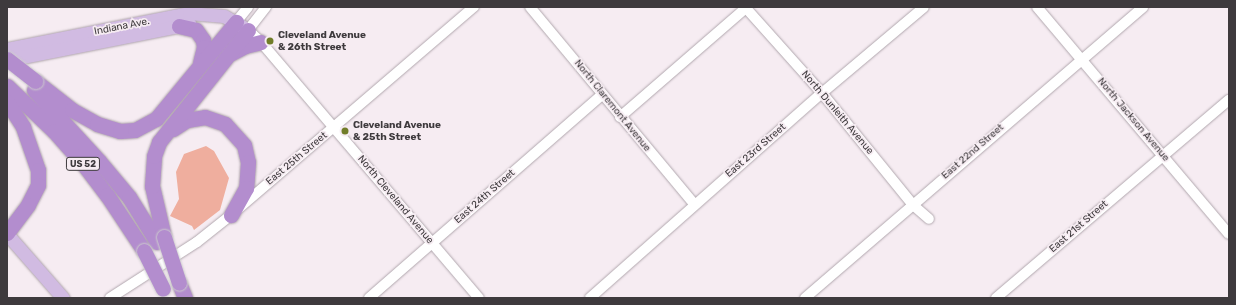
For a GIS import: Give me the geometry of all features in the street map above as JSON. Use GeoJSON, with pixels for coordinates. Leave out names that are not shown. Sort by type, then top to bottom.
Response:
{"type":"FeatureCollection","features":[{"type":"Feature","properties":{"kind":"highway"},"geometry":{"type":"LineString","coordinates":[[179,26],[196,30],[203,40],[204,48],[199,65]]}},
{"type":"Feature","properties":{"kind":"highway"},"geometry":{"type":"LineString","coordinates":[[185,298],[160,239],[152,186],[152,168],[159,142],[223,62],[242,26]]}},
{"type":"Feature","properties":{"kind":"highway"},"geometry":{"type":"LineString","coordinates":[[7,60],[32,82],[72,110],[97,124],[128,131],[143,127],[156,119],[199,65],[242,26]]}},
{"type":"Feature","properties":{"kind":"highway"},"geometry":{"type":"LineString","coordinates":[[223,62],[245,46],[261,42]]}},
{"type":"Feature","properties":{"kind":"highway","name":"US 52"},"geometry":{"type":"LineString","coordinates":[[7,64],[32,82],[99,160],[160,239]]}},
{"type":"Feature","properties":{"kind":"highway"},"geometry":{"type":"LineString","coordinates":[[7,233],[28,205],[38,185],[38,170],[23,127],[8,92]]}},
{"type":"Feature","properties":{"kind":"highway","name":"US 52"},"geometry":{"type":"LineString","coordinates":[[8,92],[54,131],[84,165],[107,195],[144,251],[165,294]]}},
{"type":"Feature","properties":{"kind":"highway"},"geometry":{"type":"LineString","coordinates":[[168,131],[187,120],[205,117],[225,124],[244,145],[248,162],[246,188],[231,215]]}},
{"type":"Feature","properties":{"kind":"highway"},"geometry":{"type":"LineString","coordinates":[[7,213],[28,205]]}},
{"type":"Feature","properties":{"kind":"main road","name":"Indiana Ave."},"geometry":{"type":"LineString","coordinates":[[7,49],[189,13],[215,14],[242,26]]}},
{"type":"Feature","properties":{"kind":"main road","name":"Indiana Ave."},"geometry":{"type":"LineString","coordinates":[[7,60],[201,21],[242,26]]}},
{"type":"Feature","properties":{"kind":"main road"},"geometry":{"type":"LineString","coordinates":[[7,233],[63,298]]}},
{"type":"Feature","properties":{"kind":"street"},"geometry":{"type":"LineString","coordinates":[[242,26],[248,7]]}},
{"type":"Feature","properties":{"kind":"street"},"geometry":{"type":"LineString","coordinates":[[242,26],[266,7]]}},
{"type":"Feature","properties":{"kind":"street","name":"East 25th Street"},"geometry":{"type":"LineString","coordinates":[[110,298],[197,242],[231,215],[474,7]]}},
{"type":"Feature","properties":{"kind":"street","name":"North Claremont Avenue"},"geometry":{"type":"LineString","coordinates":[[530,7],[620,117],[694,204]]}},
{"type":"Feature","properties":{"kind":"street"},"geometry":{"type":"LineString","coordinates":[[620,117],[746,7]]}},
{"type":"Feature","properties":{"kind":"street","name":"North Dunleith Avenue"},"geometry":{"type":"LineString","coordinates":[[746,7],[822,93],[913,205],[929,219]]}},
{"type":"Feature","properties":{"kind":"street","name":"East 23rd Street"},"geometry":{"type":"LineString","coordinates":[[590,298],[694,204],[924,7]]}},
{"type":"Feature","properties":{"kind":"street","name":"North Jackson Avenue"},"geometry":{"type":"LineString","coordinates":[[1037,7],[1229,234]]}},
{"type":"Feature","properties":{"kind":"street","name":"East 22nd Street"},"geometry":{"type":"LineString","coordinates":[[805,298],[1143,7]]}},
{"type":"Feature","properties":{"kind":"street","name":"North Cleveland Avenue"},"geometry":{"type":"LineString","coordinates":[[242,26],[261,42],[431,244],[479,298]]}},
{"type":"Feature","properties":{"kind":"street","name":"East 24th Street"},"geometry":{"type":"LineString","coordinates":[[369,298],[602,95]]}},
{"type":"Feature","properties":{"kind":"street","name":"East 21st Street"},"geometry":{"type":"LineString","coordinates":[[996,298],[1229,100]]}},
{"type":"Feature","properties":{"kind":"shaded area"},"geometry":{"type":"Polygon","coordinates":[[[206,146],[214,151],[229,178],[220,210],[194,230],[192,226],[170,216],[179,199],[176,172],[184,154],[206,146]]]}},
{"type":"Feature","properties":{"kind":"place","name":"Cleveland Avenue & 26th Street"},"geometry":{"type":"Point","coordinates":[270,41]}},
{"type":"Feature","properties":{"kind":"place","name":"Cleveland Avenue & 25th Street"},"geometry":{"type":"Point","coordinates":[345,131]}}]}
